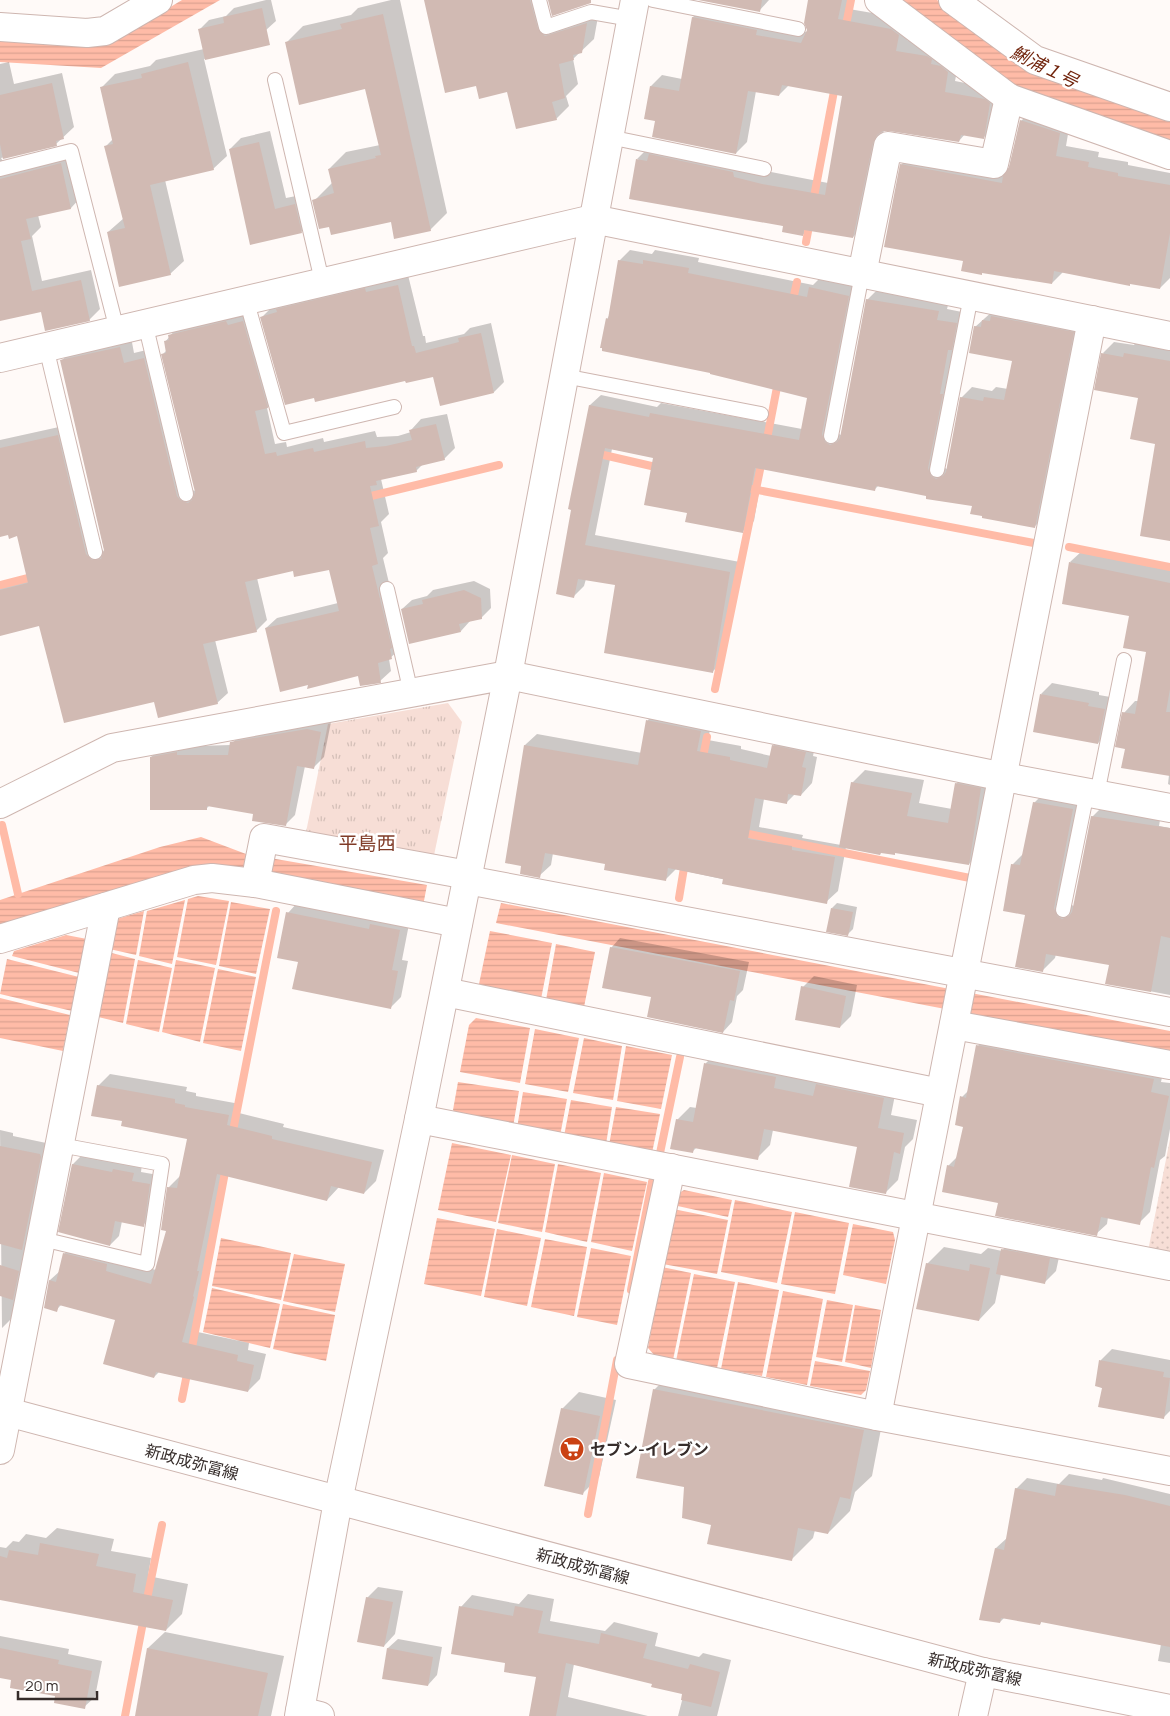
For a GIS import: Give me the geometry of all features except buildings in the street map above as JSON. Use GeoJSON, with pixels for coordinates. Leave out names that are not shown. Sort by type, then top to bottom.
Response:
{"type":"FeatureCollection","features":[{"type":"Feature","properties":{"kind":"street"},"geometry":{"type":"LineString","coordinates":[[0,27],[87,33],[105,32],[158,0]]}},
{"type":"Feature","properties":{"kind":"street"},"geometry":{"type":"LineString","coordinates":[[879,0],[1009,98],[1170,155]]}},
{"type":"Feature","properties":{"kind":"street"},"geometry":{"type":"LineString","coordinates":[[954,0],[1035,60],[1170,107]]}},
{"type":"Feature","properties":{"kind":"street"},"geometry":{"type":"LineString","coordinates":[[306,1714],[338,1501],[419,1119],[508,675],[633,10]]}},
{"type":"Feature","properties":{"kind":"street"},"geometry":{"type":"LineString","coordinates":[[862,274],[888,146],[994,164],[1009,98]]}},
{"type":"Feature","properties":{"kind":"street"},"geometry":{"type":"LineString","coordinates":[[0,358],[593,219],[1170,336]]}},
{"type":"Feature","properties":{"kind":"street"},"geometry":{"type":"LineString","coordinates":[[878,1416],[915,1217],[964,980],[1092,320]]}},
{"type":"Feature","properties":{"kind":"street"},"geometry":{"type":"LineString","coordinates":[[0,804],[112,748],[508,675],[1004,777],[1170,808]]}},
{"type":"Feature","properties":{"kind":"street"},"geometry":{"type":"LineString","coordinates":[[255,883],[264,838],[467,877],[964,980],[1170,1012]]}},
{"type":"Feature","properties":{"kind":"street"},"geometry":{"type":"LineString","coordinates":[[0,940],[194,880],[212,878],[255,883],[458,923]]}},
{"type":"Feature","properties":{"kind":"street"},"geometry":{"type":"LineString","coordinates":[[0,1450],[4,1411],[42,1239],[106,907]]}},
{"type":"Feature","properties":{"kind":"street"},"geometry":{"type":"LineString","coordinates":[[445,992],[940,1092]]}},
{"type":"Feature","properties":{"kind":"street"},"geometry":{"type":"LineString","coordinates":[[955,1020],[1170,1064]]}},
{"type":"Feature","properties":{"kind":"street"},"geometry":{"type":"LineString","coordinates":[[419,1119],[1170,1266]]}},
{"type":"Feature","properties":{"kind":"street"},"geometry":{"type":"LineString","coordinates":[[671,1168],[629,1364],[878,1416],[1170,1471]]}},
{"type":"Feature","properties":{"kind":"street","name":"新政成弥富線"},"geometry":{"type":"LineString","coordinates":[[4,1411],[983,1672],[1170,1710]]}},
{"type":"Feature","properties":{"kind":"street"},"geometry":{"type":"LineString","coordinates":[[973,1716],[983,1672]]}},
{"type":"Feature","properties":{"kind":"lane"},"geometry":{"type":"LineString","coordinates":[[539,0],[546,27],[591,12],[633,10]]}},
{"type":"Feature","properties":{"kind":"lane"},"geometry":{"type":"LineString","coordinates":[[653,0],[798,29]]}},
{"type":"Feature","properties":{"kind":"lane"},"geometry":{"type":"LineString","coordinates":[[275,80],[322,281]]}},
{"type":"Feature","properties":{"kind":"lane"},"geometry":{"type":"LineString","coordinates":[[609,137],[764,169]]}},
{"type":"Feature","properties":{"kind":"lane"},"geometry":{"type":"LineString","coordinates":[[0,168],[71,151],[117,330]]}},
{"type":"Feature","properties":{"kind":"lane"},"geometry":{"type":"LineString","coordinates":[[831,436],[862,274]]}},
{"type":"Feature","properties":{"kind":"lane"},"geometry":{"type":"LineString","coordinates":[[937,470],[971,296]]}},
{"type":"Feature","properties":{"kind":"lane"},"geometry":{"type":"LineString","coordinates":[[246,299],[284,433],[394,407]]}},
{"type":"Feature","properties":{"kind":"lane"},"geometry":{"type":"LineString","coordinates":[[145,323],[186,494]]}},
{"type":"Feature","properties":{"kind":"lane"},"geometry":{"type":"LineString","coordinates":[[46,347],[95,552]]}},
{"type":"Feature","properties":{"kind":"lane"},"geometry":{"type":"LineString","coordinates":[[564,376],[761,414]]}},
{"type":"Feature","properties":{"kind":"lane"},"geometry":{"type":"LineString","coordinates":[[386,589],[411,693]]}},
{"type":"Feature","properties":{"kind":"lane"},"geometry":{"type":"LineString","coordinates":[[1063,910],[1124,660]]}},
{"type":"Feature","properties":{"kind":"lane"},"geometry":{"type":"LineString","coordinates":[[42,1239],[147,1264],[162,1164],[60,1145]]}},
{"type":"Feature","properties":{"kind":"green space"},"geometry":{"type":"Polygon","coordinates":[[[448,703],[462,722],[433,860],[305,837],[328,724],[448,703]]]}},
{"type":"Feature","properties":{"kind":"green space"},"geometry":{"type":"Polygon","coordinates":[[[1170,1139],[1170,1255],[1148,1251],[1170,1139]]]}},
{"type":"Feature","properties":{"kind":"shaded area"},"geometry":{"type":"Polygon","coordinates":[[[182,0],[220,0],[101,68],[0,62],[0,41],[114,41],[182,0]]]}},
{"type":"Feature","properties":{"kind":"shaded area"},"geometry":{"type":"Polygon","coordinates":[[[901,0],[937,0],[1022,64],[1170,119],[1170,142],[1013,86],[901,0]]]}},
{"type":"Feature","properties":{"kind":"shaded area"},"geometry":{"type":"Polygon","coordinates":[[[201,837],[246,854],[427,885],[423,906],[209,866],[192,866],[0,926],[0,900],[160,847],[201,837]]]}},
{"type":"Feature","properties":{"kind":"shaded area"},"geometry":{"type":"Polygon","coordinates":[[[198,896],[229,901],[216,965],[177,957],[188,899],[198,896]]]}},
{"type":"Feature","properties":{"kind":"shaded area"},"geometry":{"type":"Polygon","coordinates":[[[185,900],[172,964],[139,956],[147,911],[185,900]]]}},
{"type":"Feature","properties":{"kind":"shaded area"},"geometry":{"type":"Polygon","coordinates":[[[231,902],[270,909],[256,974],[219,966],[231,902]]]}},
{"type":"Feature","properties":{"kind":"shaded area"},"geometry":{"type":"Polygon","coordinates":[[[501,903],[1170,1031],[1170,1052],[496,923],[501,903]]]}},
{"type":"Feature","properties":{"kind":"shaded area"},"geometry":{"type":"Polygon","coordinates":[[[144,911],[136,955],[105,948],[110,921],[144,911]]]}},
{"type":"Feature","properties":{"kind":"shaded area"},"geometry":{"type":"Polygon","coordinates":[[[490,931],[552,943],[541,999],[485,989],[479,984],[490,931]]]}},
{"type":"Feature","properties":{"kind":"shaded area"},"geometry":{"type":"Polygon","coordinates":[[[66,935],[87,939],[79,973],[12,956],[14,951],[66,935]]]}},
{"type":"Feature","properties":{"kind":"shaded area"},"geometry":{"type":"Polygon","coordinates":[[[556,944],[595,952],[584,1007],[546,1000],[556,944]]]}},
{"type":"Feature","properties":{"kind":"shaded area"},"geometry":{"type":"Polygon","coordinates":[[[104,951],[135,959],[123,1023],[90,1015],[104,951]]]}},
{"type":"Feature","properties":{"kind":"shaded area"},"geometry":{"type":"Polygon","coordinates":[[[7,959],[79,977],[72,1011],[0,994],[7,959]]]}},
{"type":"Feature","properties":{"kind":"shaded area"},"geometry":{"type":"Polygon","coordinates":[[[138,960],[172,968],[159,1032],[126,1024],[138,960]]]}},
{"type":"Feature","properties":{"kind":"shaded area"},"geometry":{"type":"Polygon","coordinates":[[[176,960],[215,968],[200,1042],[162,1032],[176,960]]]}},
{"type":"Feature","properties":{"kind":"shaded area"},"geometry":{"type":"Polygon","coordinates":[[[218,969],[256,977],[241,1051],[203,1043],[218,969]]]}},
{"type":"Feature","properties":{"kind":"shaded area"},"geometry":{"type":"Polygon","coordinates":[[[0,998],[70,1015],[63,1051],[0,1038],[0,998]]]}},
{"type":"Feature","properties":{"kind":"shaded area"},"geometry":{"type":"Polygon","coordinates":[[[476,1018],[530,1028],[520,1083],[460,1072],[469,1025],[476,1018]]]}},
{"type":"Feature","properties":{"kind":"shaded area"},"geometry":{"type":"Polygon","coordinates":[[[535,1029],[579,1038],[568,1092],[525,1084],[535,1029]]]}},
{"type":"Feature","properties":{"kind":"shaded area"},"geometry":{"type":"Polygon","coordinates":[[[584,1038],[622,1046],[613,1100],[573,1093],[584,1038]]]}},
{"type":"Feature","properties":{"kind":"shaded area"},"geometry":{"type":"Polygon","coordinates":[[[626,1046],[672,1055],[661,1109],[617,1101],[626,1046]]]}},
{"type":"Feature","properties":{"kind":"shaded area"},"geometry":{"type":"Polygon","coordinates":[[[458,1082],[519,1091],[513,1127],[458,1117],[453,1110],[458,1082]]]}},
{"type":"Feature","properties":{"kind":"shaded area"},"geometry":{"type":"Polygon","coordinates":[[[523,1092],[567,1099],[560,1136],[517,1128],[523,1092]]]}},
{"type":"Feature","properties":{"kind":"shaded area"},"geometry":{"type":"Polygon","coordinates":[[[571,1100],[612,1107],[606,1144],[564,1136],[571,1100]]]}},
{"type":"Feature","properties":{"kind":"shaded area"},"geometry":{"type":"Polygon","coordinates":[[[616,1107],[660,1114],[652,1153],[609,1145],[616,1107]]]}},
{"type":"Feature","properties":{"kind":"shaded area"},"geometry":{"type":"Polygon","coordinates":[[[452,1143],[511,1155],[496,1222],[438,1210],[452,1143]]]}},
{"type":"Feature","properties":{"kind":"shaded area"},"geometry":{"type":"Polygon","coordinates":[[[512,1155],[555,1164],[542,1232],[498,1223],[512,1155]]]}},
{"type":"Feature","properties":{"kind":"shaded area"},"geometry":{"type":"Polygon","coordinates":[[[558,1164],[601,1173],[587,1242],[545,1232],[558,1164]]]}},
{"type":"Feature","properties":{"kind":"shaded area"},"geometry":{"type":"Polygon","coordinates":[[[604,1173],[647,1182],[632,1251],[591,1242],[604,1173]]]}},
{"type":"Feature","properties":{"kind":"shaded area"},"geometry":{"type":"Polygon","coordinates":[[[684,1190],[732,1200],[728,1217],[673,1205],[676,1195],[684,1190]]]}},
{"type":"Feature","properties":{"kind":"shaded area"},"geometry":{"type":"Polygon","coordinates":[[[735,1200],[792,1212],[777,1283],[721,1272],[735,1200]]]}},
{"type":"Feature","properties":{"kind":"shaded area"},"geometry":{"type":"Polygon","coordinates":[[[673,1209],[728,1220],[717,1274],[663,1264],[673,1209]]]}},
{"type":"Feature","properties":{"kind":"shaded area"},"geometry":{"type":"Polygon","coordinates":[[[795,1212],[849,1223],[835,1294],[781,1284],[795,1212]]]}},
{"type":"Feature","properties":{"kind":"shaded area"},"geometry":{"type":"Polygon","coordinates":[[[437,1218],[495,1229],[481,1296],[424,1284],[437,1218]]]}},
{"type":"Feature","properties":{"kind":"shaded area"},"geometry":{"type":"Polygon","coordinates":[[[853,1224],[893,1232],[895,1240],[886,1284],[843,1275],[853,1224]]]}},
{"type":"Feature","properties":{"kind":"shaded area"},"geometry":{"type":"Polygon","coordinates":[[[497,1229],[541,1238],[527,1306],[484,1297],[497,1229]]]}},
{"type":"Feature","properties":{"kind":"shaded area"},"geometry":{"type":"Polygon","coordinates":[[[221,1238],[291,1253],[281,1300],[212,1286],[221,1238]]]}},
{"type":"Feature","properties":{"kind":"shaded area"},"geometry":{"type":"Polygon","coordinates":[[[545,1239],[587,1247],[574,1316],[531,1307],[545,1239]]]}},
{"type":"Feature","properties":{"kind":"shaded area"},"geometry":{"type":"Polygon","coordinates":[[[591,1248],[631,1256],[617,1325],[577,1317],[591,1248]]]}},
{"type":"Feature","properties":{"kind":"shaded area"},"geometry":{"type":"Polygon","coordinates":[[[294,1254],[345,1264],[335,1312],[283,1301],[294,1254]]]}},
{"type":"Feature","properties":{"kind":"shaded area"},"geometry":{"type":"Polygon","coordinates":[[[662,1267],[691,1273],[673,1360],[655,1356],[648,1348],[662,1267]]]}},
{"type":"Feature","properties":{"kind":"shaded area"},"geometry":{"type":"Polygon","coordinates":[[[694,1274],[735,1282],[717,1368],[676,1361],[694,1274]]]}},
{"type":"Feature","properties":{"kind":"shaded area"},"geometry":{"type":"Polygon","coordinates":[[[738,1282],[779,1290],[762,1376],[721,1369],[738,1282]]]}},
{"type":"Feature","properties":{"kind":"shaded area"},"geometry":{"type":"Polygon","coordinates":[[[212,1288],[280,1304],[270,1348],[203,1332],[212,1288]]]}},
{"type":"Feature","properties":{"kind":"shaded area"},"geometry":{"type":"Polygon","coordinates":[[[783,1291],[823,1299],[807,1385],[766,1377],[783,1291]]]}},
{"type":"Feature","properties":{"kind":"shaded area"},"geometry":{"type":"Polygon","coordinates":[[[827,1300],[853,1305],[842,1362],[816,1357],[827,1300]]]}},
{"type":"Feature","properties":{"kind":"shaded area"},"geometry":{"type":"Polygon","coordinates":[[[283,1304],[335,1315],[326,1361],[273,1349],[283,1304]]]}},
{"type":"Feature","properties":{"kind":"shaded area"},"geometry":{"type":"Polygon","coordinates":[[[855,1305],[881,1310],[871,1368],[845,1362],[855,1305]]]}},
{"type":"Feature","properties":{"kind":"shaded area"},"geometry":{"type":"Polygon","coordinates":[[[815,1361],[870,1371],[866,1390],[861,1395],[810,1386],[815,1361]]]}},
{"type":"Feature","properties":{"kind":"waterway"},"geometry":{"type":"LineString","coordinates":[[845,30],[851,0]]}},
{"type":"Feature","properties":{"kind":"waterway"},"geometry":{"type":"LineString","coordinates":[[813,202],[835,86]]}},
{"type":"Feature","properties":{"kind":"waterway"},"geometry":{"type":"LineString","coordinates":[[806,242],[810,221]]}},
{"type":"Feature","properties":{"kind":"waterway"},"geometry":{"type":"LineString","coordinates":[[792,304],[797,282]]}},
{"type":"Feature","properties":{"kind":"waterway"},"geometry":{"type":"LineString","coordinates":[[766,444],[778,382]]}},
{"type":"Feature","properties":{"kind":"waterway"},"geometry":{"type":"LineString","coordinates":[[595,453],[660,468]]}},
{"type":"Feature","properties":{"kind":"waterway"},"geometry":{"type":"LineString","coordinates":[[715,689],[762,460]]}},
{"type":"Feature","properties":{"kind":"waterway"},"geometry":{"type":"LineString","coordinates":[[363,498],[499,465]]}},
{"type":"Feature","properties":{"kind":"waterway"},"geometry":{"type":"LineString","coordinates":[[742,487],[1039,544]]}},
{"type":"Feature","properties":{"kind":"waterway"},"geometry":{"type":"LineString","coordinates":[[1069,547],[1170,567]]}},
{"type":"Feature","properties":{"kind":"waterway"},"geometry":{"type":"LineString","coordinates":[[0,585],[36,576]]}},
{"type":"Feature","properties":{"kind":"waterway"},"geometry":{"type":"LineString","coordinates":[[702,762],[707,737]]}},
{"type":"Feature","properties":{"kind":"waterway"},"geometry":{"type":"LineString","coordinates":[[2,825],[18,894]]}},
{"type":"Feature","properties":{"kind":"waterway"},"geometry":{"type":"LineString","coordinates":[[739,832],[970,878]]}},
{"type":"Feature","properties":{"kind":"waterway"},"geometry":{"type":"LineString","coordinates":[[679,898],[685,862]]}},
{"type":"Feature","properties":{"kind":"waterway"},"geometry":{"type":"LineString","coordinates":[[232,1136],[276,911]]}},
{"type":"Feature","properties":{"kind":"waterway"},"geometry":{"type":"LineString","coordinates":[[660,1153],[680,1057]]}},
{"type":"Feature","properties":{"kind":"waterway"},"geometry":{"type":"LineString","coordinates":[[191,1353],[226,1167]]}},
{"type":"Feature","properties":{"kind":"waterway"},"geometry":{"type":"LineString","coordinates":[[631,1290],[652,1182]]}},
{"type":"Feature","properties":{"kind":"waterway"},"geometry":{"type":"LineString","coordinates":[[588,1514],[617,1360]]}},
{"type":"Feature","properties":{"kind":"waterway"},"geometry":{"type":"LineString","coordinates":[[182,1399],[188,1369]]}},
{"type":"Feature","properties":{"kind":"waterway"},"geometry":{"type":"LineString","coordinates":[[146,1604],[162,1525]]}},
{"type":"Feature","properties":{"kind":"waterway"},"geometry":{"type":"LineString","coordinates":[[125,1716],[144,1617]]}},
{"type":"Feature","properties":{"kind":"place","name":"セブン-イレブン"},"geometry":{"type":"Point","coordinates":[572,1449]}},
{"type":"Feature","properties":{"kind":"district","name":"平島西"},"geometry":{"type":"Point","coordinates":[367,843]}},
{"type":"Feature","properties":{"kind":"water label","name":"鯏浦１号"},"geometry":{"type":"Point","coordinates":[1045,66]}}]}
